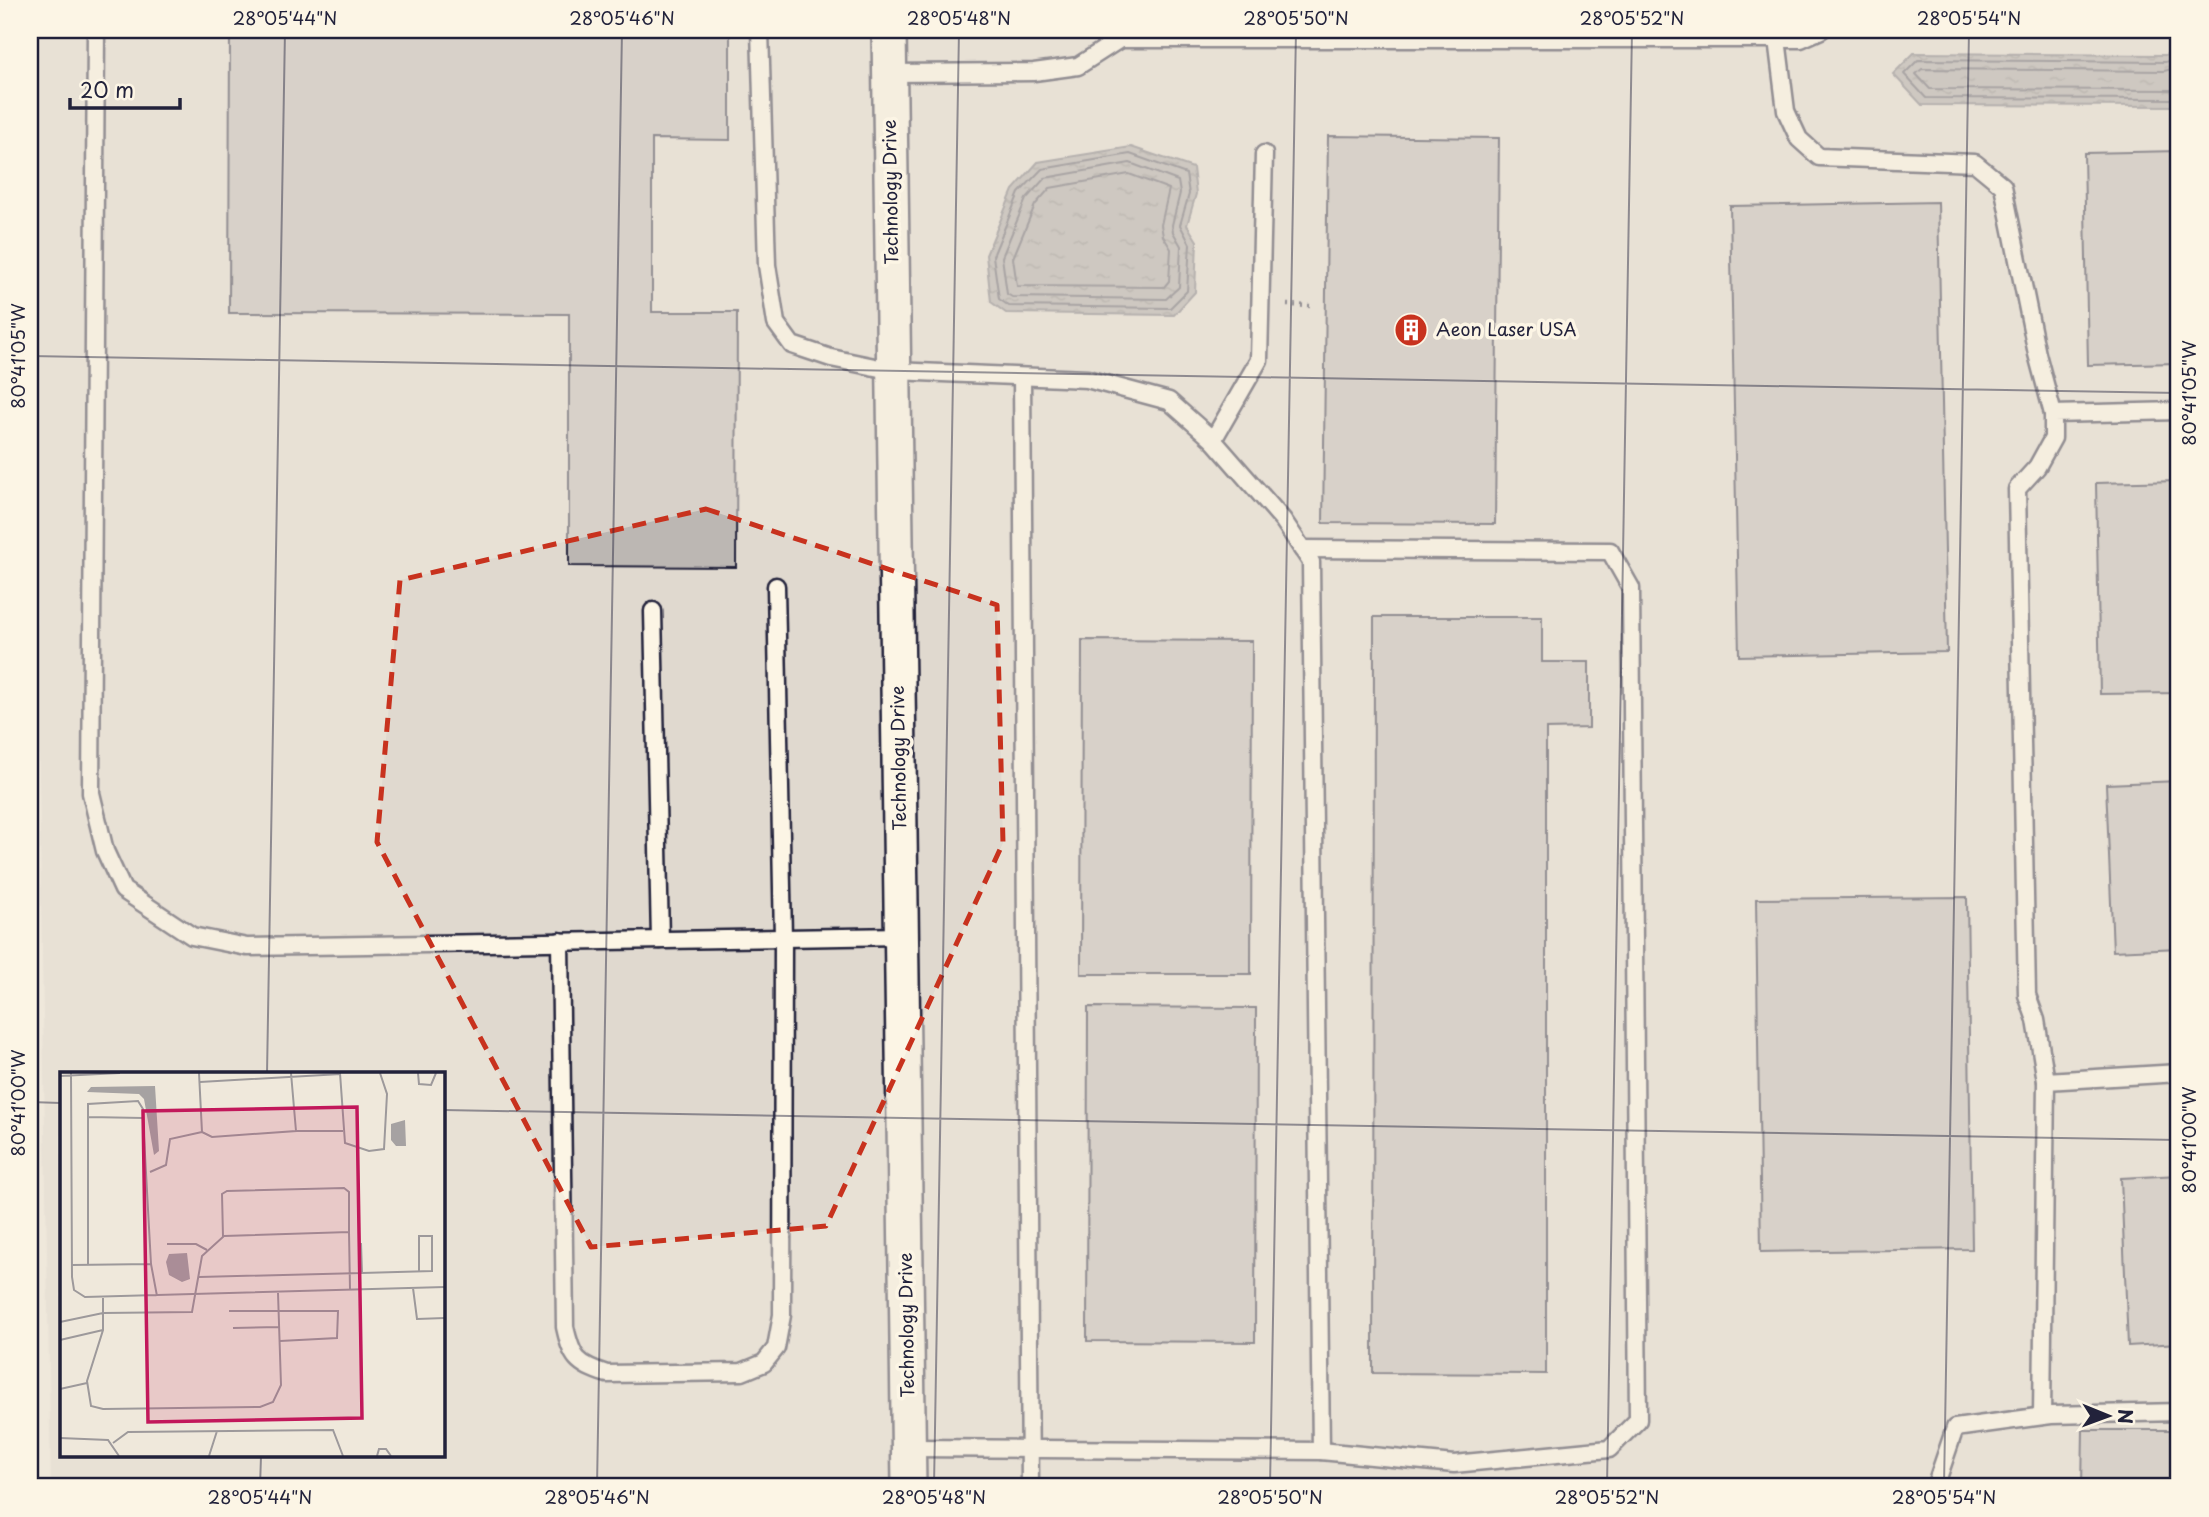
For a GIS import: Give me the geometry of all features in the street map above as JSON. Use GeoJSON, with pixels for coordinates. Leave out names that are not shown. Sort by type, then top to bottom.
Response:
{"type":"FeatureCollection","features":[{"type":"Feature","properties":{"kind":"street","name":"Technology Drive"},"geometry":{"type":"LineString","coordinates":[[889,30],[909,1487]]}},
{"type":"Feature","properties":{"kind":"lane"},"geometry":{"type":"LineString","coordinates":[[96,30],[91,793],[105,851],[123,890],[192,936],[247,947],[902,936]]}},
{"type":"Feature","properties":{"kind":"lane"},"geometry":{"type":"LineString","coordinates":[[760,30],[767,265],[776,323],[792,345],[831,358],[894,370],[1087,379],[1169,401],[1213,440],[1283,520],[1311,562],[1321,1451]]}},
{"type":"Feature","properties":{"kind":"lane"},"geometry":{"type":"LineString","coordinates":[[889,73],[1034,72],[1078,66],[1120,34],[1777,39],[1801,38],[1821,30]]}},
{"type":"Feature","properties":{"kind":"lane"},"geometry":{"type":"LineString","coordinates":[[1777,39],[1786,111],[1799,139],[1819,157],[1975,163],[2003,186],[2037,355],[2053,414],[2053,438],[2036,467],[2017,489],[2027,995],[2036,1020],[2046,1081],[2042,1416]]}},
{"type":"Feature","properties":{"kind":"lane"},"geometry":{"type":"LineString","coordinates":[[1213,440],[1259,360],[1264,155]]}},
{"type":"Feature","properties":{"kind":"lane"},"geometry":{"type":"LineString","coordinates":[[1022,377],[1030,1487]]}},
{"type":"Feature","properties":{"kind":"lane"},"geometry":{"type":"LineString","coordinates":[[2053,414],[2179,411]]}},
{"type":"Feature","properties":{"kind":"lane"},"geometry":{"type":"LineString","coordinates":[[909,1448],[1321,1451],[1454,1464],[1609,1450],[1638,1420],[1631,588],[1610,551],[1302,549]]}},
{"type":"Feature","properties":{"kind":"lane"},"geometry":{"type":"LineString","coordinates":[[560,942],[565,1328],[570,1352],[587,1368],[607,1374],[742,1372],[764,1363],[776,1348],[782,1315],[783,938],[776,586]]}},
{"type":"Feature","properties":{"kind":"lane"},"geometry":{"type":"LineString","coordinates":[[653,611],[660,940]]}},
{"type":"Feature","properties":{"kind":"lane"},"geometry":{"type":"LineString","coordinates":[[2046,1081],[2179,1073]]}},
{"type":"Feature","properties":{"kind":"lane"},"geometry":{"type":"LineString","coordinates":[[1935,1487],[1955,1427],[2042,1416],[2179,1412]]}},
{"type":"Feature","properties":{"kind":"path"},"geometry":{"type":"LineString","coordinates":[[1275,305],[1311,306]]}},
{"type":"Feature","properties":{"kind":"highlighted area"},"geometry":{"type":"Polygon","coordinates":[[[706,509],[997,605],[1003,843],[826,1226],[591,1247],[377,842],[400,580],[706,509]]]}},
{"type":"Feature","properties":{"kind":"shaded area"},"geometry":{"type":"Polygon","coordinates":[[[30,30],[2179,30],[2179,1487],[51,1487],[30,247],[30,30]]]}},
{"type":"Feature","properties":{"kind":"water"},"geometry":{"type":"Polygon","coordinates":[[[2179,50],[2179,106],[1922,105],[1893,74],[1914,53],[2165,55],[2179,50]]]}},
{"type":"Feature","properties":{"kind":"water"},"geometry":{"type":"Polygon","coordinates":[[[1131,147],[1193,168],[1196,194],[1187,225],[1197,241],[1195,292],[1174,315],[1006,313],[991,302],[986,255],[1013,190],[1038,162],[1131,147]]]}},
{"type":"Feature","properties":{"kind":"building"},"geometry":{"type":"Polygon","coordinates":[[[230,30],[730,30],[730,140],[652,139],[652,312],[737,312],[736,567],[569,566],[569,314],[229,313],[230,30]]]}},
{"type":"Feature","properties":{"kind":"building","name":"Aeon Laser USA"},"geometry":{"type":"Polygon","coordinates":[[[1328,136],[1499,138],[1495,524],[1323,523],[1328,136]]]}},
{"type":"Feature","properties":{"kind":"building"},"geometry":{"type":"Polygon","coordinates":[[[2179,151],[2179,363],[2088,365],[2084,153],[2179,151]]]}},
{"type":"Feature","properties":{"kind":"building"},"geometry":{"type":"Polygon","coordinates":[[[1938,202],[1947,652],[1739,656],[1730,206],[1938,202]]]}},
{"type":"Feature","properties":{"kind":"building"},"geometry":{"type":"Polygon","coordinates":[[[2179,481],[2179,693],[2100,694],[2096,483],[2179,481]]]}},
{"type":"Feature","properties":{"kind":"building"},"geometry":{"type":"Polygon","coordinates":[[[1374,617],[1542,617],[1542,662],[1589,662],[1589,728],[1546,729],[1546,1374],[1373,1373],[1374,617]]]}},
{"type":"Feature","properties":{"kind":"building"},"geometry":{"type":"Polygon","coordinates":[[[1082,640],[1252,641],[1251,974],[1081,974],[1082,640]]]}},
{"type":"Feature","properties":{"kind":"building"},"geometry":{"type":"Polygon","coordinates":[[[2179,781],[2179,948],[2113,951],[2106,784],[2179,781]]]}},
{"type":"Feature","properties":{"kind":"building"},"geometry":{"type":"Polygon","coordinates":[[[1967,897],[1972,1249],[1761,1252],[1756,899],[1967,897]]]}},
{"type":"Feature","properties":{"kind":"building"},"geometry":{"type":"Polygon","coordinates":[[[1088,1007],[1256,1008],[1255,1342],[1087,1341],[1088,1007]]]}},
{"type":"Feature","properties":{"kind":"building"},"geometry":{"type":"Polygon","coordinates":[[[2179,1175],[2179,1343],[2128,1346],[2121,1178],[2179,1175]]]}},
{"type":"Feature","properties":{"kind":"building"},"geometry":{"type":"Polygon","coordinates":[[[2083,1430],[2179,1430],[2179,1487],[2082,1487],[2083,1430]]]}},
{"type":"Feature","properties":{"kind":"place","name":"Aeon Laser USA"},"geometry":{"type":"Point","coordinates":[1411,330]}}]}
